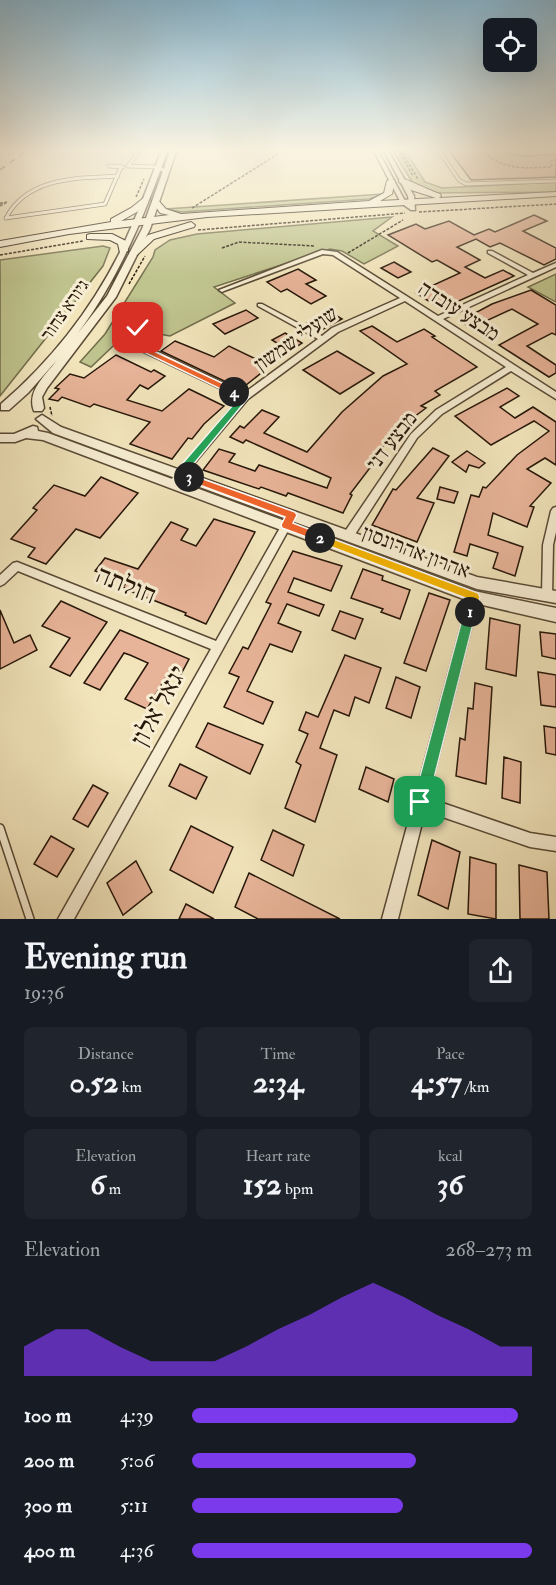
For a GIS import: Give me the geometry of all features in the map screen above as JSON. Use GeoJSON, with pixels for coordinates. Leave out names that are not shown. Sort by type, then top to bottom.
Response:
{"type":"FeatureCollection","features":[{"type":"Feature","properties":{"kind":"main road"},"geometry":{"type":"LineString","coordinates":[[355,205],[383,197],[388,192]]}},
{"type":"Feature","properties":{"kind":"main road"},"geometry":{"type":"LineString","coordinates":[[423,192],[463,199]]}},
{"type":"Feature","properties":{"kind":"main road"},"geometry":{"type":"LineString","coordinates":[[99,226],[136,226],[355,205],[403,202],[413,205],[463,199],[556,194]]}},
{"type":"Feature","properties":{"kind":"main road"},"geometry":{"type":"LineString","coordinates":[[0,244],[99,226],[123,217],[146,198]]}},
{"type":"Feature","properties":{"kind":"main road"},"geometry":{"type":"LineString","coordinates":[[156,201],[160,209],[166,213],[193,220]]}},
{"type":"Feature","properties":{"kind":"main road"},"geometry":{"type":"LineString","coordinates":[[88,239],[118,239],[129,252],[156,234],[193,220],[413,205],[556,202]]}},
{"type":"Feature","properties":{"kind":"main road"},"geometry":{"type":"LineString","coordinates":[[0,253],[88,239],[136,226]]}},
{"type":"Feature","properties":{"kind":"street","name":"גיורא צחור"},"geometry":{"type":"LineString","coordinates":[[44,414],[37,397],[42,387],[97,317],[129,252],[147,192]]}},
{"type":"Feature","properties":{"kind":"street","name":"גיורא צחור"},"geometry":{"type":"LineString","coordinates":[[2,408],[28,386],[82,321],[148,225],[159,192]]}},
{"type":"Feature","properties":{"kind":"street"},"geometry":{"type":"LineString","coordinates":[[398,192],[403,202]]}},
{"type":"Feature","properties":{"kind":"street"},"geometry":{"type":"LineString","coordinates":[[407,192],[413,205]]}},
{"type":"Feature","properties":{"kind":"street"},"geometry":{"type":"LineString","coordinates":[[222,290],[322,252]]}},
{"type":"Feature","properties":{"kind":"street","name":"מבצע עובדה"},"geometry":{"type":"LineString","coordinates":[[322,252],[342,257],[556,396]]}},
{"type":"Feature","properties":{"kind":"street"},"geometry":{"type":"LineString","coordinates":[[490,252],[532,275]]}},
{"type":"Feature","properties":{"kind":"street"},"geometry":{"type":"LineString","coordinates":[[438,319],[556,265]]}},
{"type":"Feature","properties":{"kind":"street","name":"שועלי שמשון"},"geometry":{"type":"LineString","coordinates":[[176,478],[245,397],[321,338],[406,298]]}},
{"type":"Feature","properties":{"kind":"street"},"geometry":{"type":"LineString","coordinates":[[260,304],[321,338]]}},
{"type":"Feature","properties":{"kind":"street"},"geometry":{"type":"LineString","coordinates":[[138,328],[128,336],[127,340],[132,344],[245,397]]}},
{"type":"Feature","properties":{"kind":"street","name":"מבצע דני"},"geometry":{"type":"LineString","coordinates":[[348,536],[414,436],[449,406],[512,367]]}},
{"type":"Feature","properties":{"kind":"street"},"geometry":{"type":"LineString","coordinates":[[547,391],[556,386]]}},
{"type":"Feature","properties":{"kind":"street","name":"אהרון אהרונסון"},"geometry":{"type":"LineString","coordinates":[[2,408],[20,403],[176,478]]}},
{"type":"Feature","properties":{"kind":"street"},"geometry":{"type":"LineString","coordinates":[[3,440],[27,434],[37,427],[44,414]]}},
{"type":"Feature","properties":{"kind":"street","name":"אהרון אהרונסון"},"geometry":{"type":"LineString","coordinates":[[27,434],[44,436],[176,478],[289,520],[474,597],[556,615]]}},
{"type":"Feature","properties":{"kind":"street"},"geometry":{"type":"LineString","coordinates":[[552,597],[548,545],[556,511]]}},
{"type":"Feature","properties":{"kind":"street","name":"אהרון אהרונסון"},"geometry":{"type":"LineString","coordinates":[[289,520],[348,536],[477,583],[552,597]]}},
{"type":"Feature","properties":{"kind":"street","name":"יגאל אלון"},"geometry":{"type":"LineString","coordinates":[[66,919],[289,520]]}},
{"type":"Feature","properties":{"kind":"street","name":"חולתה"},"geometry":{"type":"LineString","coordinates":[[0,581],[17,566],[218,647]]}},
{"type":"Feature","properties":{"kind":"street"},"geometry":{"type":"LineString","coordinates":[[390,919],[474,597]]}},
{"type":"Feature","properties":{"kind":"street"},"geometry":{"type":"LineString","coordinates":[[420,802],[530,840],[556,844]]}},
{"type":"Feature","properties":{"kind":"lane"},"geometry":{"type":"LineString","coordinates":[[26,192],[15,200],[6,218],[105,204],[111,192]]}},
{"type":"Feature","properties":{"kind":"lane"},"geometry":{"type":"LineString","coordinates":[[0,828],[30,919]]}},
{"type":"Feature","properties":{"kind":"path"},"geometry":{"type":"LineString","coordinates":[[133,203],[138,192]]}},
{"type":"Feature","properties":{"kind":"path"},"geometry":{"type":"LineString","coordinates":[[193,220],[230,192]]}},
{"type":"Feature","properties":{"kind":"path"},"geometry":{"type":"LineString","coordinates":[[0,204],[5,202]]}},
{"type":"Feature","properties":{"kind":"path"},"geometry":{"type":"LineString","coordinates":[[193,220],[556,202]]}},
{"type":"Feature","properties":{"kind":"path"},"geometry":{"type":"LineString","coordinates":[[342,257],[384,229],[403,220]]}},
{"type":"Feature","properties":{"kind":"path"},"geometry":{"type":"LineString","coordinates":[[0,253],[88,239]]}},
{"type":"Feature","properties":{"kind":"path"},"geometry":{"type":"LineString","coordinates":[[222,248],[239,242],[309,244],[322,252]]}},
{"type":"Feature","properties":{"kind":"green space"},"geometry":{"type":"Polygon","coordinates":[[[429,192],[556,192],[556,192],[429,192]]]}},
{"type":"Feature","properties":{"kind":"green space"},"geometry":{"type":"Polygon","coordinates":[[[383,194],[369,199],[182,212],[165,209],[383,194]]]}},
{"type":"Feature","properties":{"kind":"green space"},"geometry":{"type":"Polygon","coordinates":[[[392,217],[373,231],[398,246],[364,264],[342,251],[330,249],[214,287],[235,303],[170,336],[131,329],[91,367],[80,362],[105,334],[153,257],[155,250],[170,240],[197,234],[392,217]]]}},
{"type":"Feature","properties":{"kind":"green space"},"geometry":{"type":"Polygon","coordinates":[[[103,246],[110,248],[103,266],[0,396],[0,260],[103,246]]]}},
{"type":"Feature","properties":{"kind":"green space"},"geometry":{"type":"Polygon","coordinates":[[[556,274],[556,302],[528,287],[556,274]]]}},
{"type":"Feature","properties":{"kind":"building"},"geometry":{"type":"Polygon","coordinates":[[[534,215],[547,221],[523,231],[556,248],[556,259],[544,265],[500,243],[490,247],[476,239],[457,247],[480,260],[465,267],[485,278],[503,270],[514,276],[441,309],[416,293],[460,273],[437,260],[432,262],[388,235],[416,224],[425,229],[449,221],[474,235],[489,229],[495,232],[534,215]]]}},
{"type":"Feature","properties":{"kind":"building"},"geometry":{"type":"Polygon","coordinates":[[[394,262],[411,272],[398,278],[381,268],[394,262]]]}},
{"type":"Feature","properties":{"kind":"building"},"geometry":{"type":"Polygon","coordinates":[[[298,269],[316,280],[306,284],[326,296],[311,304],[287,289],[281,292],[267,282],[298,269]]]}},
{"type":"Feature","properties":{"kind":"building"},"geometry":{"type":"Polygon","coordinates":[[[531,290],[556,305],[556,335],[552,333],[527,346],[556,365],[556,373],[549,377],[499,345],[538,324],[512,309],[471,328],[460,321],[492,304],[531,290]]]}},
{"type":"Feature","properties":{"kind":"building"},"geometry":{"type":"Polygon","coordinates":[[[246,310],[258,318],[225,334],[213,324],[246,310]]]}},
{"type":"Feature","properties":{"kind":"building"},"geometry":{"type":"Polygon","coordinates":[[[329,311],[342,319],[320,331],[307,323],[329,311]]]}},
{"type":"Feature","properties":{"kind":"building"},"geometry":{"type":"Polygon","coordinates":[[[372,326],[397,342],[424,329],[435,336],[432,337],[477,367],[435,391],[440,395],[421,406],[426,408],[398,429],[376,455],[379,456],[350,494],[352,495],[343,513],[288,493],[286,496],[261,487],[259,489],[203,470],[219,449],[235,454],[229,462],[255,471],[259,465],[327,488],[331,478],[246,440],[243,443],[230,437],[240,426],[244,428],[262,410],[279,417],[264,433],[307,452],[342,412],[383,376],[407,364],[360,331],[372,326]]]}},
{"type":"Feature","properties":{"kind":"building"},"geometry":{"type":"Polygon","coordinates":[[[285,333],[302,343],[290,351],[272,340],[285,333]]]}},
{"type":"Feature","properties":{"kind":"building"},"geometry":{"type":"Polygon","coordinates":[[[175,341],[214,357],[229,346],[270,366],[241,389],[161,351],[175,341]]]}},
{"type":"Feature","properties":{"kind":"building"},"geometry":{"type":"Polygon","coordinates":[[[337,351],[374,373],[340,394],[303,370],[337,351]]]}},
{"type":"Feature","properties":{"kind":"building"},"geometry":{"type":"Polygon","coordinates":[[[116,355],[151,372],[154,370],[165,376],[148,389],[140,385],[127,400],[162,411],[189,389],[224,406],[204,424],[192,439],[188,438],[172,459],[130,444],[150,422],[94,404],[90,407],[62,397],[58,401],[49,399],[59,389],[55,388],[70,374],[84,378],[116,355]]]}},
{"type":"Feature","properties":{"kind":"building"},"geometry":{"type":"Polygon","coordinates":[[[507,388],[519,396],[500,407],[515,418],[533,407],[556,422],[556,465],[545,458],[527,469],[551,483],[530,506],[534,507],[527,527],[493,513],[488,535],[523,547],[515,576],[493,568],[498,553],[470,544],[467,556],[454,552],[471,495],[479,497],[483,487],[486,488],[517,455],[549,431],[534,421],[491,445],[455,416],[507,388]]]}},
{"type":"Feature","properties":{"kind":"building"},"geometry":{"type":"Polygon","coordinates":[[[433,448],[449,456],[417,498],[434,503],[417,542],[372,525],[393,489],[396,490],[433,448]]]}},
{"type":"Feature","properties":{"kind":"building"},"geometry":{"type":"Polygon","coordinates":[[[467,451],[485,463],[479,468],[469,465],[466,472],[452,462],[467,451]]]}},
{"type":"Feature","properties":{"kind":"building"},"geometry":{"type":"Polygon","coordinates":[[[101,477],[138,493],[100,538],[76,529],[46,564],[28,557],[35,548],[11,539],[37,510],[33,508],[54,485],[85,496],[101,477]]]}},
{"type":"Feature","properties":{"kind":"building"},"geometry":{"type":"Polygon","coordinates":[[[440,487],[458,492],[454,503],[437,499],[440,487]]]}},
{"type":"Feature","properties":{"kind":"building"},"geometry":{"type":"Polygon","coordinates":[[[214,519],[255,532],[206,624],[185,615],[186,613],[130,591],[123,587],[126,583],[95,571],[105,558],[138,569],[171,522],[188,529],[181,540],[196,546],[214,519]]]}},
{"type":"Feature","properties":{"kind":"building"},"geometry":{"type":"Polygon","coordinates":[[[293,551],[342,566],[331,591],[294,578],[288,592],[324,605],[319,616],[287,604],[278,623],[301,632],[292,652],[270,644],[247,691],[273,702],[263,724],[224,707],[239,677],[229,673],[243,647],[248,649],[271,604],[266,602],[293,551]]]}},
{"type":"Feature","properties":{"kind":"building"},"geometry":{"type":"Polygon","coordinates":[[[363,569],[383,576],[382,580],[410,590],[400,619],[381,612],[383,609],[351,598],[363,569]]]}},
{"type":"Feature","properties":{"kind":"building"},"geometry":{"type":"Polygon","coordinates":[[[429,593],[450,600],[426,671],[404,663],[429,593]]]}},
{"type":"Feature","properties":{"kind":"building"},"geometry":{"type":"Polygon","coordinates":[[[61,601],[107,622],[70,676],[50,667],[70,638],[42,626],[61,601]]]}},
{"type":"Feature","properties":{"kind":"building"},"geometry":{"type":"Polygon","coordinates":[[[0,610],[14,643],[30,635],[37,650],[0,669],[0,610]]]}},
{"type":"Feature","properties":{"kind":"building"},"geometry":{"type":"Polygon","coordinates":[[[340,611],[363,619],[355,639],[332,630],[340,611]]]}},
{"type":"Feature","properties":{"kind":"building"},"geometry":{"type":"Polygon","coordinates":[[[490,618],[520,625],[516,676],[486,669],[490,618]]]}},
{"type":"Feature","properties":{"kind":"building"},"geometry":{"type":"Polygon","coordinates":[[[120,630],[189,659],[180,676],[169,672],[147,709],[125,699],[148,663],[130,655],[124,653],[100,690],[84,683],[120,630]]]}},
{"type":"Feature","properties":{"kind":"building"},"geometry":{"type":"Polygon","coordinates":[[[540,632],[556,634],[556,659],[542,656],[540,632]]]}},
{"type":"Feature","properties":{"kind":"building"},"geometry":{"type":"Polygon","coordinates":[[[345,655],[381,668],[369,703],[355,697],[349,716],[334,710],[320,748],[337,755],[315,822],[285,808],[301,765],[296,762],[308,734],[299,730],[306,712],[318,717],[345,655]]]}},
{"type":"Feature","properties":{"kind":"building"},"geometry":{"type":"Polygon","coordinates":[[[538,672],[556,675],[556,707],[541,705],[538,672]]]}},
{"type":"Feature","properties":{"kind":"building"},"geometry":{"type":"Polygon","coordinates":[[[396,677],[420,687],[411,718],[386,708],[396,677]]]}},
{"type":"Feature","properties":{"kind":"building"},"geometry":{"type":"Polygon","coordinates":[[[475,683],[492,687],[486,784],[456,776],[460,738],[465,740],[468,708],[473,709],[475,683]]]}},
{"type":"Feature","properties":{"kind":"building"},"geometry":{"type":"Polygon","coordinates":[[[208,723],[263,745],[250,774],[196,747],[208,723]]]}},
{"type":"Feature","properties":{"kind":"building"},"geometry":{"type":"Polygon","coordinates":[[[544,726],[556,728],[556,755],[546,753],[544,726]]]}},
{"type":"Feature","properties":{"kind":"building"},"geometry":{"type":"Polygon","coordinates":[[[504,757],[521,762],[520,803],[502,798],[504,757]]]}},
{"type":"Feature","properties":{"kind":"building"},"geometry":{"type":"Polygon","coordinates":[[[180,764],[207,777],[196,799],[169,786],[180,764]]]}},
{"type":"Feature","properties":{"kind":"building"},"geometry":{"type":"Polygon","coordinates":[[[366,767],[394,779],[388,802],[359,789],[366,767]]]}},
{"type":"Feature","properties":{"kind":"building"},"geometry":{"type":"Polygon","coordinates":[[[93,785],[108,793],[88,827],[73,819],[93,785]]]}},
{"type":"Feature","properties":{"kind":"building"},"geometry":{"type":"Polygon","coordinates":[[[191,826],[233,847],[213,893],[170,870],[191,826]]]}},
{"type":"Feature","properties":{"kind":"building"},"geometry":{"type":"Polygon","coordinates":[[[273,830],[304,845],[293,876],[261,860],[273,830]]]}},
{"type":"Feature","properties":{"kind":"building"},"geometry":{"type":"Polygon","coordinates":[[[51,836],[74,849],[57,877],[34,864],[51,836]]]}},
{"type":"Feature","properties":{"kind":"building"},"geometry":{"type":"Polygon","coordinates":[[[432,840],[460,852],[448,909],[418,895],[432,840]]]}},
{"type":"Feature","properties":{"kind":"building"},"geometry":{"type":"Polygon","coordinates":[[[470,857],[496,864],[496,919],[468,914],[470,857]]]}},
{"type":"Feature","properties":{"kind":"building"},"geometry":{"type":"Polygon","coordinates":[[[136,861],[152,892],[123,915],[107,883],[136,861]]]}},
{"type":"Feature","properties":{"kind":"building"},"geometry":{"type":"Polygon","coordinates":[[[519,865],[547,872],[549,919],[520,919],[519,865]]]}},
{"type":"Feature","properties":{"kind":"building"},"geometry":{"type":"Polygon","coordinates":[[[249,873],[340,919],[258,919],[235,907],[249,873]]]}},
{"type":"Feature","properties":{"kind":"building"},"geometry":{"type":"Polygon","coordinates":[[[186,904],[214,919],[179,919],[186,904]]]}},
{"type":"Feature","properties":{"kind":"route"},"geometry":{"type":"LineString","coordinates":[[138,328],[128,336],[127,340],[132,344],[245,397],[180,474],[292,515],[286,525],[474,597],[420,802]]}}]}
